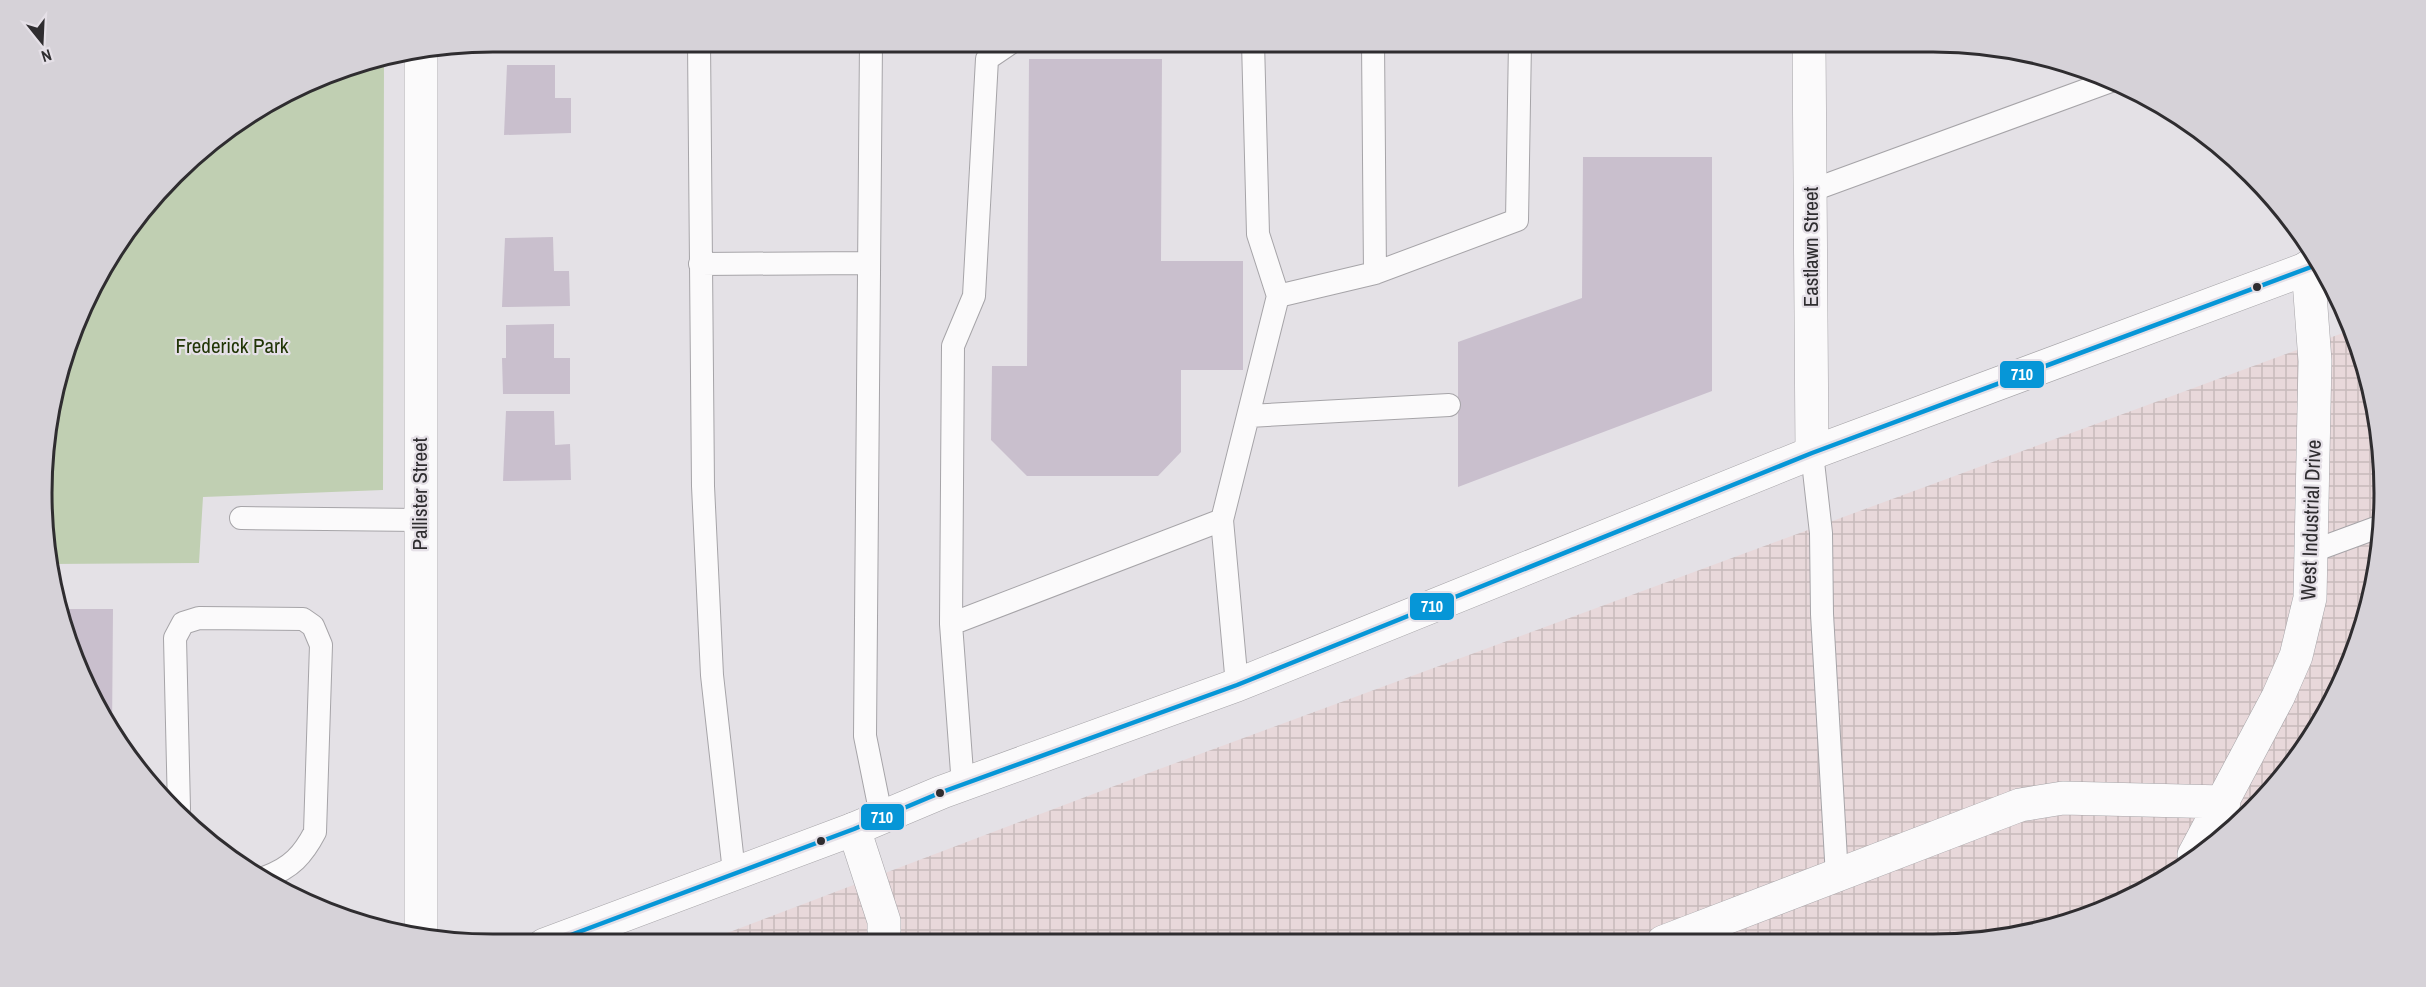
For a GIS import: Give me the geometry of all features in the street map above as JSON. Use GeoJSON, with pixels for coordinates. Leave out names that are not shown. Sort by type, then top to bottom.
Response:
{"type":"FeatureCollection","features":[{"type":"Feature","properties":{"kind":"street","name":"Eastlawn Street"},"geometry":{"type":"LineString","coordinates":[[1809,52],[1812,453]]}},
{"type":"Feature","properties":{"kind":"street","name":"Pallister Street"},"geometry":{"type":"LineString","coordinates":[[421,59],[421,928]]}},
{"type":"Feature","properties":{"kind":"street"},"geometry":{"type":"LineString","coordinates":[[573,934],[963,786],[1237,686],[1812,453],[2307,261]]}},
{"type":"Feature","properties":{"kind":"street","name":"West Industrial Drive"},"geometry":{"type":"LineString","coordinates":[[2201,843],[2278,697],[2296,656],[2310,598],[2313,551],[2315,361],[2312,270]]}},
{"type":"Feature","properties":{"kind":"street"},"geometry":{"type":"LineString","coordinates":[[1684,934],[2020,805],[2063,798],[2224,802]]}},
{"type":"Feature","properties":{"kind":"street"},"geometry":{"type":"LineString","coordinates":[[868,822],[884,921],[884,934]]}},
{"type":"Feature","properties":{"kind":"lane"},"geometry":{"type":"LineString","coordinates":[[699,52],[704,486],[712,675],[734,872]]}},
{"type":"Feature","properties":{"kind":"lane"},"geometry":{"type":"LineString","coordinates":[[868,822],[865,736],[871,52]]}},
{"type":"Feature","properties":{"kind":"lane"},"geometry":{"type":"LineString","coordinates":[[963,786],[951,624],[953,346],[974,296],[987,59],[997,52]]}},
{"type":"Feature","properties":{"kind":"lane"},"geometry":{"type":"LineString","coordinates":[[1237,686],[1222,520],[1278,296],[1258,234],[1253,52]]}},
{"type":"Feature","properties":{"kind":"lane"},"geometry":{"type":"LineString","coordinates":[[1373,52],[1375,273]]}},
{"type":"Feature","properties":{"kind":"lane"},"geometry":{"type":"LineString","coordinates":[[1278,296],[1375,273],[1517,220],[1520,52]]}},
{"type":"Feature","properties":{"kind":"lane"},"geometry":{"type":"LineString","coordinates":[[1810,191],[2099,85]]}},
{"type":"Feature","properties":{"kind":"lane"},"geometry":{"type":"LineString","coordinates":[[700,264],[868,263]]}},
{"type":"Feature","properties":{"kind":"lane"},"geometry":{"type":"LineString","coordinates":[[1249,416],[1449,405]]}},
{"type":"Feature","properties":{"kind":"lane"},"geometry":{"type":"LineString","coordinates":[[1812,453],[1821,533],[1822,614],[1837,877]]}},
{"type":"Feature","properties":{"kind":"lane"},"geometry":{"type":"LineString","coordinates":[[242,518],[420,520]]}},
{"type":"Feature","properties":{"kind":"lane"},"geometry":{"type":"LineString","coordinates":[[951,624],[1222,520]]}},
{"type":"Feature","properties":{"kind":"lane"},"geometry":{"type":"LineString","coordinates":[[2313,551],[2372,529]]}},
{"type":"Feature","properties":{"kind":"lane"},"geometry":{"type":"LineString","coordinates":[[179,802],[175,638],[183,623],[199,618],[303,619],[313,626],[321,645],[315,832],[304,853],[284,870],[272,875]]}},
{"type":"Feature","properties":{"kind":"shaded area"},"geometry":{"type":"Polygon","coordinates":[[[2343,333],[2350,352],[2365,407],[2370,436],[2373,465],[2373,522],[2365,580],[2358,608],[2340,662],[2328,689],[2299,739],[2282,762],[2264,784],[2223,825],[2178,860],[2153,875],[2128,889],[2074,911],[2019,926],[1961,934],[724,934],[1154,771],[2343,333]]]}},
{"type":"Feature","properties":{"kind":"green space","name":"Frederick Park"},"geometry":{"type":"Polygon","coordinates":[[[384,67],[383,490],[203,497],[199,563],[58,564],[52,494],[56,436],[68,379],[86,325],[98,298],[127,248],[162,203],[203,162],[248,127],[298,98],[352,76],[384,67]]]}},
{"type":"Feature","properties":{"kind":"building"},"geometry":{"type":"Polygon","coordinates":[[[1029,59],[1162,59],[1161,261],[1243,261],[1243,370],[1181,370],[1181,452],[1158,476],[1027,476],[991,440],[992,366],[1027,366],[1029,59]]]}},
{"type":"Feature","properties":{"kind":"building"},"geometry":{"type":"Polygon","coordinates":[[[507,65],[555,65],[555,98],[571,98],[571,133],[504,135],[507,65]]]}},
{"type":"Feature","properties":{"kind":"building"},"geometry":{"type":"Polygon","coordinates":[[[1583,157],[1712,157],[1712,391],[1458,487],[1458,342],[1582,298],[1583,157]]]}},
{"type":"Feature","properties":{"kind":"building"},"geometry":{"type":"Polygon","coordinates":[[[553,237],[554,271],[569,271],[570,306],[502,307],[505,238],[553,237]]]}},
{"type":"Feature","properties":{"kind":"building"},"geometry":{"type":"Polygon","coordinates":[[[554,324],[554,358],[570,358],[570,394],[503,394],[502,358],[506,358],[506,325],[554,324]]]}},
{"type":"Feature","properties":{"kind":"building"},"geometry":{"type":"Polygon","coordinates":[[[506,411],[554,411],[555,445],[570,444],[571,480],[503,481],[506,411]]]}},
{"type":"Feature","properties":{"kind":"building"},"geometry":{"type":"Polygon","coordinates":[[[68,609],[113,609],[112,714],[86,662],[68,609]]]}},
{"type":"Feature","properties":{"kind":"transit line","name":"710"},"geometry":{"type":"LineString","coordinates":[[573,934],[854,829],[942,792],[1237,685],[1812,453],[2311,267]]}}]}
